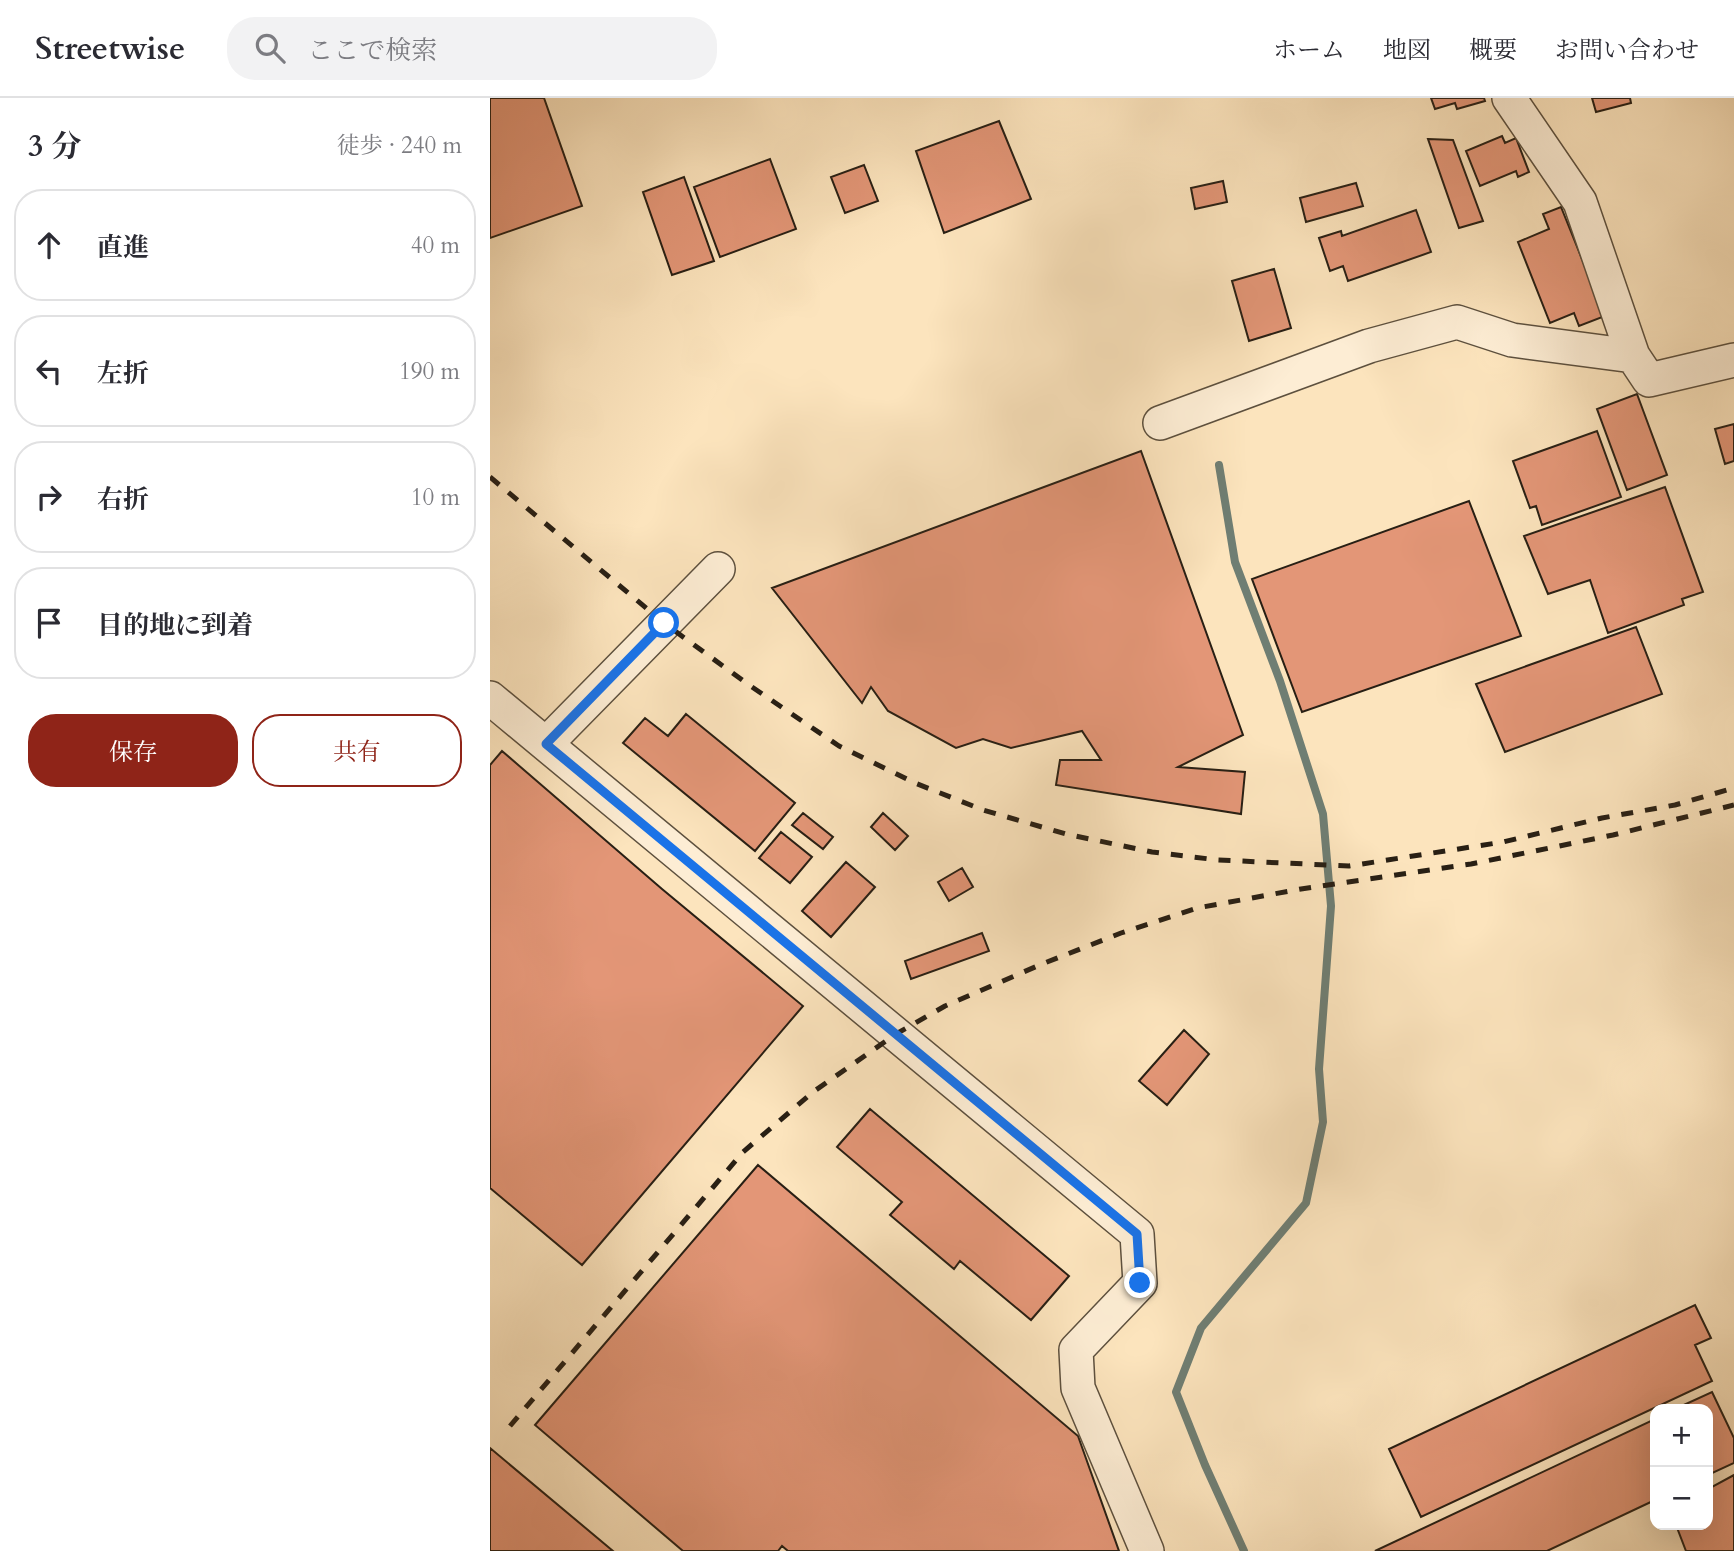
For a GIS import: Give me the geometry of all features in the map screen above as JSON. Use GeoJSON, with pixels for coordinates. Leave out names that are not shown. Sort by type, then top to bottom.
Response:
{"type":"FeatureCollection","features":[{"type":"Feature","properties":{"kind":"street"},"geometry":{"type":"LineString","coordinates":[[1509,98],[1580,202],[1633,356],[1649,380],[1734,360]]}},
{"type":"Feature","properties":{"kind":"street"},"geometry":{"type":"LineString","coordinates":[[1160,423],[1369,346],[1458,322],[1512,340],[1633,356]]}},
{"type":"Feature","properties":{"kind":"street"},"geometry":{"type":"LineString","coordinates":[[546,744],[718,569]]}},
{"type":"Feature","properties":{"kind":"street"},"geometry":{"type":"LineString","coordinates":[[490,698],[1137,1234],[1140,1283],[1076,1350],[1078,1388],[1147,1551]]}},
{"type":"Feature","properties":{"kind":"building"},"geometry":{"type":"Polygon","coordinates":[[[490,98],[544,98],[582,206],[490,238],[490,98]]]}},
{"type":"Feature","properties":{"kind":"building"},"geometry":{"type":"Polygon","coordinates":[[[1431,98],[1484,98],[1485,101],[1457,109],[1455,103],[1435,109],[1431,98]]]}},
{"type":"Feature","properties":{"kind":"building"},"geometry":{"type":"Polygon","coordinates":[[[1592,98],[1630,98],[1631,103],[1596,112],[1592,98]]]}},
{"type":"Feature","properties":{"kind":"building"},"geometry":{"type":"Polygon","coordinates":[[[999,121],[1031,199],[944,233],[916,151],[999,121]]]}},
{"type":"Feature","properties":{"kind":"building"},"geometry":{"type":"Polygon","coordinates":[[[1502,136],[1505,143],[1516,138],[1529,172],[1518,177],[1516,171],[1480,186],[1466,151],[1502,136]]]}},
{"type":"Feature","properties":{"kind":"building"},"geometry":{"type":"Polygon","coordinates":[[[1428,139],[1453,140],[1483,221],[1459,228],[1428,139]]]}},
{"type":"Feature","properties":{"kind":"building"},"geometry":{"type":"Polygon","coordinates":[[[770,159],[796,229],[720,257],[694,187],[770,159]]]}},
{"type":"Feature","properties":{"kind":"building"},"geometry":{"type":"Polygon","coordinates":[[[864,165],[878,201],[845,213],[831,177],[864,165]]]}},
{"type":"Feature","properties":{"kind":"building"},"geometry":{"type":"Polygon","coordinates":[[[684,177],[714,261],[672,275],[643,192],[684,177]]]}},
{"type":"Feature","properties":{"kind":"building"},"geometry":{"type":"Polygon","coordinates":[[[1223,181],[1227,202],[1195,209],[1191,188],[1223,181]]]}},
{"type":"Feature","properties":{"kind":"building"},"geometry":{"type":"Polygon","coordinates":[[[1356,183],[1363,206],[1306,222],[1300,198],[1356,183]]]}},
{"type":"Feature","properties":{"kind":"building"},"geometry":{"type":"Polygon","coordinates":[[[1561,207],[1605,316],[1579,326],[1574,313],[1550,323],[1518,242],[1549,229],[1543,214],[1561,207]]]}},
{"type":"Feature","properties":{"kind":"building"},"geometry":{"type":"Polygon","coordinates":[[[1416,210],[1431,252],[1348,281],[1343,266],[1330,271],[1319,238],[1341,231],[1342,236],[1416,210]]]}},
{"type":"Feature","properties":{"kind":"building"},"geometry":{"type":"Polygon","coordinates":[[[1274,269],[1291,328],[1249,341],[1232,281],[1274,269]]]}},
{"type":"Feature","properties":{"kind":"building"},"geometry":{"type":"Polygon","coordinates":[[[1637,394],[1667,475],[1627,490],[1597,409],[1637,394]]]}},
{"type":"Feature","properties":{"kind":"building"},"geometry":{"type":"Polygon","coordinates":[[[1734,424],[1734,461],[1725,464],[1715,429],[1734,424]]]}},
{"type":"Feature","properties":{"kind":"building"},"geometry":{"type":"Polygon","coordinates":[[[1597,431],[1621,497],[1542,525],[1536,506],[1530,508],[1513,461],[1597,431]]]}},
{"type":"Feature","properties":{"kind":"building"},"geometry":{"type":"Polygon","coordinates":[[[1141,451],[1243,735],[1178,767],[1245,772],[1241,814],[1056,785],[1060,760],[1101,760],[1082,731],[1011,748],[983,739],[956,748],[888,711],[871,687],[862,703],[772,588],[1141,451]]]}},
{"type":"Feature","properties":{"kind":"building"},"geometry":{"type":"Polygon","coordinates":[[[1665,487],[1703,592],[1682,599],[1684,605],[1608,633],[1590,580],[1548,594],[1524,536],[1665,487]]]}},
{"type":"Feature","properties":{"kind":"building"},"geometry":{"type":"Polygon","coordinates":[[[1469,501],[1521,636],[1302,712],[1252,579],[1469,501]]]}},
{"type":"Feature","properties":{"kind":"building"},"geometry":{"type":"Polygon","coordinates":[[[1636,627],[1662,694],[1505,752],[1476,684],[1636,627]]]}},
{"type":"Feature","properties":{"kind":"building"},"geometry":{"type":"Polygon","coordinates":[[[686,714],[795,803],[755,851],[623,743],[645,718],[668,736],[686,714]]]}},
{"type":"Feature","properties":{"kind":"building"},"geometry":{"type":"Polygon","coordinates":[[[502,751],[803,1006],[582,1265],[490,1188],[490,765],[502,751]]]}},
{"type":"Feature","properties":{"kind":"building"},"geometry":{"type":"Polygon","coordinates":[[[803,813],[833,837],[823,849],[792,825],[803,813]]]}},
{"type":"Feature","properties":{"kind":"building"},"geometry":{"type":"Polygon","coordinates":[[[883,813],[908,836],[895,850],[871,827],[883,813]]]}},
{"type":"Feature","properties":{"kind":"building"},"geometry":{"type":"Polygon","coordinates":[[[781,832],[812,857],[790,883],[759,858],[781,832]]]}},
{"type":"Feature","properties":{"kind":"building"},"geometry":{"type":"Polygon","coordinates":[[[846,862],[875,887],[831,937],[802,911],[846,862]]]}},
{"type":"Feature","properties":{"kind":"building"},"geometry":{"type":"Polygon","coordinates":[[[962,868],[973,887],[949,901],[938,882],[962,868]]]}},
{"type":"Feature","properties":{"kind":"building"},"geometry":{"type":"Polygon","coordinates":[[[982,933],[989,951],[911,979],[905,961],[982,933]]]}},
{"type":"Feature","properties":{"kind":"building"},"geometry":{"type":"Polygon","coordinates":[[[1184,1030],[1209,1054],[1167,1105],[1139,1081],[1184,1030]]]}},
{"type":"Feature","properties":{"kind":"building"},"geometry":{"type":"Polygon","coordinates":[[[870,1109],[1069,1276],[1031,1320],[960,1261],[954,1269],[890,1215],[902,1202],[837,1147],[870,1109]]]}},
{"type":"Feature","properties":{"kind":"building"},"geometry":{"type":"Polygon","coordinates":[[[758,1165],[1078,1436],[1119,1551],[788,1551],[782,1546],[778,1551],[683,1551],[535,1425],[758,1165]]]}},
{"type":"Feature","properties":{"kind":"building"},"geometry":{"type":"Polygon","coordinates":[[[1695,1305],[1711,1338],[1695,1345],[1712,1381],[1663,1404],[1650,1404],[1650,1410],[1421,1517],[1389,1449],[1695,1305]]]}},
{"type":"Feature","properties":{"kind":"building"},"geometry":{"type":"Polygon","coordinates":[[[1712,1392],[1734,1438],[1734,1463],[1713,1473],[1713,1404],[1686,1404],[1712,1392]]]}},
{"type":"Feature","properties":{"kind":"building"},"geometry":{"type":"Polygon","coordinates":[[[1650,1421],[1650,1502],[1547,1551],[1375,1551],[1650,1421]]]}},
{"type":"Feature","properties":{"kind":"building"},"geometry":{"type":"Polygon","coordinates":[[[490,1448],[613,1551],[490,1551],[490,1448]]]}},
{"type":"Feature","properties":{"kind":"building"},"geometry":{"type":"Polygon","coordinates":[[[1734,1475],[1734,1551],[1686,1551],[1678,1530],[1713,1530],[1713,1486],[1734,1475]]]}},
{"type":"Feature","properties":{"kind":"waterway"},"geometry":{"type":"LineString","coordinates":[[1219,465],[1235,562],[1280,681],[1323,814],[1331,906],[1319,1069],[1323,1122],[1306,1203],[1201,1328],[1176,1392],[1244,1551]]}},
{"type":"Feature","properties":{"kind":"railway"},"geometry":{"type":"LineString","coordinates":[[490,477],[664,623],[839,746],[915,783],[983,810],[1066,834],[1152,852],[1218,860],[1349,866],[1503,842],[1602,818],[1675,805],[1734,788]]}},
{"type":"Feature","properties":{"kind":"railway"},"geometry":{"type":"LineString","coordinates":[[510,1426],[743,1152],[813,1092],[896,1034],[945,1006],[1121,933],[1197,908],[1301,889],[1471,864],[1613,835],[1734,805]]}},
{"type":"Feature","properties":{"kind":"route"},"geometry":{"type":"LineString","coordinates":[[664,623],[546,744],[1137,1234],[1140,1283]]}}]}
